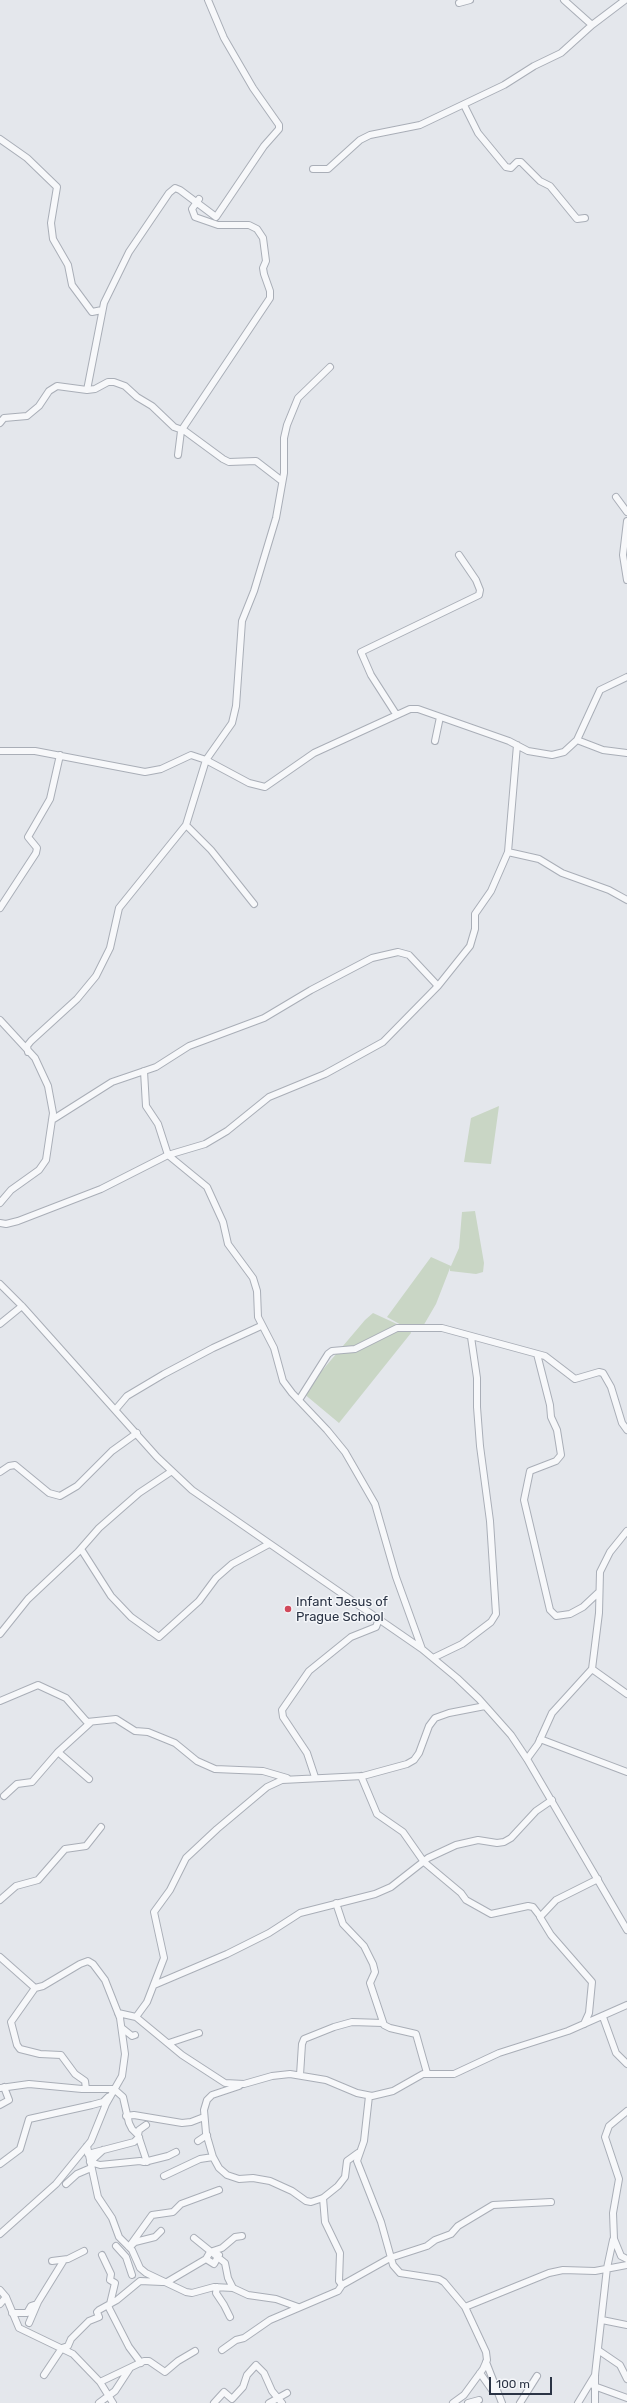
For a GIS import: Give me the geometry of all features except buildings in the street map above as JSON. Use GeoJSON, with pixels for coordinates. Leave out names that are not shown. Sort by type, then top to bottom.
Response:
{"type":"FeatureCollection","features":[{"type":"Feature","properties":{"kind":"street"},"geometry":{"type":"LineString","coordinates":[[87,390],[102,310],[109,290],[129,252],[172,190],[175,188],[179,189],[198,201],[213,216],[218,216],[258,154],[280,127],[253,88],[224,38],[208,0]]}},
{"type":"Feature","properties":{"kind":"street"},"geometry":{"type":"LineString","coordinates":[[459,3],[470,0]]}},
{"type":"Feature","properties":{"kind":"street"},"geometry":{"type":"LineString","coordinates":[[564,0],[592,25]]}},
{"type":"Feature","properties":{"kind":"street"},"geometry":{"type":"LineString","coordinates":[[313,169],[328,169],[360,140],[370,135],[420,125],[464,105],[561,53],[592,25],[625,0]]}},
{"type":"Feature","properties":{"kind":"street"},"geometry":{"type":"LineString","coordinates":[[464,105],[478,133],[506,167],[511,168],[517,162],[521,162],[540,181],[550,186],[577,219],[585,218]]}},
{"type":"Feature","properties":{"kind":"street"},"geometry":{"type":"LineString","coordinates":[[0,139],[26,158],[58,187],[52,223],[53,240],[68,265],[72,285],[92,312],[102,310]]}},
{"type":"Feature","properties":{"kind":"street"},"geometry":{"type":"LineString","coordinates":[[178,455],[182,430],[270,298],[270,291],[263,268],[266,261],[263,238],[257,229],[249,226],[218,225],[195,217],[192,210],[198,201]]}},
{"type":"Feature","properties":{"kind":"street"},"geometry":{"type":"LineString","coordinates":[[28,1052],[27,1046],[31,1041],[77,999],[96,976],[110,948],[119,908],[186,825],[206,760],[228,730],[234,716],[242,621],[271,540],[279,507],[284,473],[284,438],[291,412],[298,398],[330,367]]}},
{"type":"Feature","properties":{"kind":"street"},"geometry":{"type":"LineString","coordinates":[[0,423],[4,418],[27,416],[39,406],[49,391],[57,386],[87,390],[95,389],[106,382],[118,383],[125,386],[139,399],[152,406],[174,427],[182,430],[223,459],[232,462],[256,461],[282,481]]}},
{"type":"Feature","properties":{"kind":"street"},"geometry":{"type":"LineString","coordinates":[[616,497],[627,512]]}},
{"type":"Feature","properties":{"kind":"street"},"geometry":{"type":"LineString","coordinates":[[627,521],[623,547],[627,580]]}},
{"type":"Feature","properties":{"kind":"street"},"geometry":{"type":"LineString","coordinates":[[396,714],[371,675],[361,652],[479,595],[480,590],[473,574],[459,554]]}},
{"type":"Feature","properties":{"kind":"street"},"geometry":{"type":"LineString","coordinates":[[0,752],[35,750],[146,772],[161,769],[191,755],[206,760],[249,782],[265,786],[314,753],[396,714],[410,709],[418,709],[517,745],[528,751],[552,755],[564,752],[577,740],[600,690],[627,677]]}},
{"type":"Feature","properties":{"kind":"street"},"geometry":{"type":"LineString","coordinates":[[435,741],[440,717]]}},
{"type":"Feature","properties":{"kind":"street"},"geometry":{"type":"LineString","coordinates":[[577,740],[603,750],[627,753]]}},
{"type":"Feature","properties":{"kind":"street"},"geometry":{"type":"LineString","coordinates":[[0,1222],[6,1224],[18,1221],[101,1189],[168,1155],[205,1144],[227,1130],[269,1097],[325,1074],[383,1042],[438,986],[470,946],[475,929],[475,914],[491,891],[508,852],[517,745]]}},
{"type":"Feature","properties":{"kind":"street"},"geometry":{"type":"LineString","coordinates":[[0,908],[36,853],[37,848],[29,840],[29,834],[50,799],[60,755]]}},
{"type":"Feature","properties":{"kind":"street"},"geometry":{"type":"LineString","coordinates":[[186,825],[211,850],[254,904]]}},
{"type":"Feature","properties":{"kind":"street"},"geometry":{"type":"LineString","coordinates":[[508,852],[539,858],[562,873],[609,890],[627,900]]}},
{"type":"Feature","properties":{"kind":"street"},"geometry":{"type":"LineString","coordinates":[[52,1120],[112,1082],[144,1072],[161,1064],[189,1046],[264,1018],[318,986],[372,958],[398,952],[409,954],[438,986]]}},
{"type":"Feature","properties":{"kind":"street"},"geometry":{"type":"LineString","coordinates":[[0,1020],[35,1058],[48,1086],[52,1106],[52,1120],[46,1160],[39,1170],[11,1190],[0,1203]]}},
{"type":"Feature","properties":{"kind":"street"},"geometry":{"type":"LineString","coordinates":[[144,1072],[146,1106],[159,1128],[168,1155],[198,1178],[211,1194],[223,1222],[228,1244],[255,1282],[257,1314],[261,1326],[274,1348],[283,1381],[345,1452],[375,1504],[396,1577],[422,1649]]}},
{"type":"Feature","properties":{"kind":"street"},"geometry":{"type":"LineString","coordinates":[[0,1284],[22,1306],[172,1471],[192,1490],[422,1649],[434,1658],[485,1706],[511,1735],[527,1759],[627,1930]]}},
{"type":"Feature","properties":{"kind":"street"},"geometry":{"type":"LineString","coordinates":[[0,1324],[22,1306]]}},
{"type":"Feature","properties":{"kind":"street"},"geometry":{"type":"LineString","coordinates":[[116,1409],[127,1396],[164,1374],[213,1348],[261,1326]]}},
{"type":"Feature","properties":{"kind":"street"},"geometry":{"type":"LineString","coordinates":[[299,1400],[328,1354],[333,1350],[355,1350],[382,1334],[402,1328],[444,1328],[551,1359],[575,1379],[599,1372],[603,1373],[612,1387],[622,1423],[627,1430]]}},
{"type":"Feature","properties":{"kind":"street"},"geometry":{"type":"LineString","coordinates":[[434,1658],[462,1644],[491,1622],[496,1614],[490,1521],[480,1446],[477,1407],[477,1378],[471,1337]]}},
{"type":"Feature","properties":{"kind":"street"},"geometry":{"type":"LineString","coordinates":[[538,1354],[550,1405],[551,1417],[557,1430],[561,1455],[556,1461],[530,1470],[524,1502],[550,1610],[556,1616],[570,1614],[583,1607],[599,1592]]}},
{"type":"Feature","properties":{"kind":"street"},"geometry":{"type":"LineString","coordinates":[[0,1472],[11,1465],[15,1465],[49,1493],[60,1496],[77,1486],[112,1451],[137,1433]]}},
{"type":"Feature","properties":{"kind":"street"},"geometry":{"type":"LineString","coordinates":[[0,1634],[28,1599],[117,1511],[154,1482],[172,1471]]}},
{"type":"Feature","properties":{"kind":"street"},"geometry":{"type":"LineString","coordinates":[[527,1759],[540,1739],[552,1713],[592,1668],[599,1613],[599,1592],[602,1564],[627,1531]]}},
{"type":"Feature","properties":{"kind":"street"},"geometry":{"type":"LineString","coordinates":[[80,1549],[111,1596],[131,1617],[159,1637],[199,1601],[216,1578],[232,1564],[269,1544]]}},
{"type":"Feature","properties":{"kind":"street"},"geometry":{"type":"LineString","coordinates":[[315,1777],[306,1753],[283,1717],[282,1710],[308,1671],[351,1636],[376,1627],[379,1619]]}},
{"type":"Feature","properties":{"kind":"street"},"geometry":{"type":"LineString","coordinates":[[592,1668],[625,1693],[627,1685]]}},
{"type":"Feature","properties":{"kind":"street"},"geometry":{"type":"LineString","coordinates":[[0,1701],[38,1685],[66,1698],[84,1720],[116,1719],[135,1731],[148,1732],[169,1740],[197,1761],[211,1768],[234,1771],[263,1771],[287,1778],[361,1776],[412,1762],[419,1753],[429,1726],[435,1718],[449,1713],[485,1706]]}},
{"type":"Feature","properties":{"kind":"street"},"geometry":{"type":"LineString","coordinates":[[4,1796],[17,1784],[32,1782],[58,1752],[92,1720]]}},
{"type":"Feature","properties":{"kind":"street"},"geometry":{"type":"LineString","coordinates":[[540,1739],[627,1772]]}},
{"type":"Feature","properties":{"kind":"street"},"geometry":{"type":"LineString","coordinates":[[58,1752],[89,1779]]}},
{"type":"Feature","properties":{"kind":"street"},"geometry":{"type":"LineString","coordinates":[[361,1776],[374,1810],[382,1819],[403,1832],[424,1862],[461,1893],[466,1900],[489,1914],[530,1906],[540,1916],[548,1931],[592,1982],[589,2013],[584,2024]]}},
{"type":"Feature","properties":{"kind":"street"},"geometry":{"type":"LineString","coordinates":[[136,2017],[147,2002],[164,1958],[154,1912],[170,1890],[182,1864],[199,1844],[267,1788],[287,1778]]}},
{"type":"Feature","properties":{"kind":"street"},"geometry":{"type":"LineString","coordinates":[[154,1985],[227,1954],[269,1933],[300,1913],[375,1894],[391,1887],[424,1862],[441,1852],[467,1842],[504,1842],[511,1838],[532,1814],[552,1800]]}},
{"type":"Feature","properties":{"kind":"street"},"geometry":{"type":"LineString","coordinates":[[0,1900],[16,1886],[38,1880],[65,1850],[86,1846],[102,1827]]}},
{"type":"Feature","properties":{"kind":"street"},"geometry":{"type":"LineString","coordinates":[[540,1916],[556,1900],[598,1879]]}},
{"type":"Feature","properties":{"kind":"street"},"geometry":{"type":"LineString","coordinates":[[336,1903],[343,1924],[366,1948],[374,1967],[370,1983],[383,2023]]}},
{"type":"Feature","properties":{"kind":"street"},"geometry":{"type":"LineString","coordinates":[[0,1956],[35,1988]]}},
{"type":"Feature","properties":{"kind":"street"},"geometry":{"type":"LineString","coordinates":[[0,2234],[56,2184],[87,2146],[94,2136],[110,2096],[122,2076],[124,2066],[122,2028],[118,2013],[105,1980],[90,1962],[75,1967],[43,1986],[35,1988],[11,2022],[17,2045],[20,2049],[40,2054],[61,2054],[75,2074],[85,2081],[86,2089]]}},
{"type":"Feature","properties":{"kind":"street"},"geometry":{"type":"LineString","coordinates":[[369,2096],[364,2144],[358,2153],[346,2163],[344,2179],[323,2198],[308,2202],[270,2181],[257,2178],[235,2178],[222,2172],[214,2157],[207,2135],[204,2117],[205,2104],[212,2095],[244,2084],[279,2075],[300,2075],[326,2080],[357,2093],[369,2096],[393,2091],[427,2073],[454,2074],[498,2053],[603,2017],[627,2005]]}},
{"type":"Feature","properties":{"kind":"street"},"geometry":{"type":"LineString","coordinates":[[118,2013],[136,2017],[216,2079],[225,2083],[244,2084]]}},
{"type":"Feature","properties":{"kind":"street"},"geometry":{"type":"LineString","coordinates":[[603,2017],[616,2053],[627,2064]]}},
{"type":"Feature","properties":{"kind":"street"},"geometry":{"type":"LineString","coordinates":[[300,2075],[302,2044],[304,2039],[343,2024],[366,2021],[383,2023],[390,2028],[416,2034],[427,2073]]}},
{"type":"Feature","properties":{"kind":"street"},"geometry":{"type":"LineString","coordinates":[[122,2028],[132,2036],[135,2035]]}},
{"type":"Feature","properties":{"kind":"street"},"geometry":{"type":"LineString","coordinates":[[169,2043],[198,2033]]}},
{"type":"Feature","properties":{"kind":"street"},"geometry":{"type":"LineString","coordinates":[[0,2105],[9,2100],[2,2087],[29,2084],[86,2089],[114,2089],[123,2097],[126,2116],[132,2129],[139,2136]]}},
{"type":"Feature","properties":{"kind":"street"},"geometry":{"type":"LineString","coordinates":[[0,2164],[20,2149],[29,2119],[103,2102],[110,2096]]}},
{"type":"Feature","properties":{"kind":"street"},"geometry":{"type":"LineString","coordinates":[[595,2403],[595,2375],[607,2268],[614,2239],[613,2213],[619,2179],[605,2132],[609,2126],[627,2111]]}},
{"type":"Feature","properties":{"kind":"street"},"geometry":{"type":"LineString","coordinates":[[126,2116],[134,2115],[182,2123],[191,2122],[204,2117]]}},
{"type":"Feature","properties":{"kind":"street"},"geometry":{"type":"LineString","coordinates":[[146,2125],[140,2130],[139,2136],[147,2162]]}},
{"type":"Feature","properties":{"kind":"street"},"geometry":{"type":"LineString","coordinates":[[198,2141],[207,2135]]}},
{"type":"Feature","properties":{"kind":"street"},"geometry":{"type":"LineString","coordinates":[[88,2154],[134,2142],[139,2136]]}},
{"type":"Feature","properties":{"kind":"street"},"geometry":{"type":"LineString","coordinates":[[87,2146],[98,2197],[112,2218],[119,2237],[136,2255],[139,2265],[150,2275],[186,2292],[192,2293],[230,2286],[248,2295],[276,2299],[298,2307]]}},
{"type":"Feature","properties":{"kind":"street"},"geometry":{"type":"LineString","coordinates":[[66,2184],[90,2165],[103,2150]]}},
{"type":"Feature","properties":{"kind":"street"},"geometry":{"type":"LineString","coordinates":[[90,2165],[147,2162],[176,2152]]}},
{"type":"Feature","properties":{"kind":"street"},"geometry":{"type":"LineString","coordinates":[[358,2153],[357,2163],[366,2179],[381,2222],[390,2258],[394,2267],[400,2273],[442,2281],[465,2307],[486,2352],[487,2365],[502,2403]]}},
{"type":"Feature","properties":{"kind":"street"},"geometry":{"type":"LineString","coordinates":[[164,2176],[200,2159],[214,2157]]}},
{"type":"Feature","properties":{"kind":"street"},"geometry":{"type":"LineString","coordinates":[[129,2247],[130,2242],[152,2215],[173,2212],[181,2204],[219,2190]]}},
{"type":"Feature","properties":{"kind":"street"},"geometry":{"type":"LineString","coordinates":[[323,2198],[325,2222],[340,2252],[340,2281],[342,2285]]}},
{"type":"Feature","properties":{"kind":"street"},"geometry":{"type":"LineString","coordinates":[[222,2350],[236,2340],[244,2338],[270,2320],[338,2291],[342,2285],[390,2258],[426,2246],[435,2240],[450,2234],[461,2224],[493,2205],[552,2202]]}},
{"type":"Feature","properties":{"kind":"street"},"geometry":{"type":"LineString","coordinates":[[129,2247],[135,2242],[155,2237],[161,2231]]}},
{"type":"Feature","properties":{"kind":"street"},"geometry":{"type":"LineString","coordinates":[[44,2375],[62,2348],[68,2346],[71,2339],[89,2321],[100,2317],[97,2312],[99,2310],[109,2305],[140,2281],[166,2282],[206,2259],[210,2252],[222,2248],[235,2237],[242,2236]]}},
{"type":"Feature","properties":{"kind":"street"},"geometry":{"type":"LineString","coordinates":[[194,2238],[225,2263],[230,2286]]}},
{"type":"Feature","properties":{"kind":"street"},"geometry":{"type":"LineString","coordinates":[[614,2239],[621,2256],[627,2259]]}},
{"type":"Feature","properties":{"kind":"street"},"geometry":{"type":"LineString","coordinates":[[116,2246],[126,2257],[132,2275]]}},
{"type":"Feature","properties":{"kind":"street"},"geometry":{"type":"LineString","coordinates":[[206,2259],[214,2264],[222,2248]]}},
{"type":"Feature","properties":{"kind":"street"},"geometry":{"type":"LineString","coordinates":[[52,2260],[64,2260],[84,2251]]}},
{"type":"Feature","properties":{"kind":"street"},"geometry":{"type":"LineString","coordinates":[[102,2255],[111,2274],[110,2280],[115,2283],[109,2305],[129,2348],[141,2363]]}},
{"type":"Feature","properties":{"kind":"street"},"geometry":{"type":"LineString","coordinates":[[29,2323],[37,2304],[64,2260]]}},
{"type":"Feature","properties":{"kind":"street"},"geometry":{"type":"LineString","coordinates":[[128,2265],[139,2265]]}},
{"type":"Feature","properties":{"kind":"street"},"geometry":{"type":"LineString","coordinates":[[465,2307],[550,2273],[563,2270],[595,2271],[627,2265]]}},
{"type":"Feature","properties":{"kind":"street"},"geometry":{"type":"LineString","coordinates":[[218,2287],[216,2293],[230,2318]]}},
{"type":"Feature","properties":{"kind":"street"},"geometry":{"type":"LineString","coordinates":[[0,2290],[6,2297],[19,2328],[35,2338],[62,2348],[78,2359],[100,2382],[113,2403]]}},
{"type":"Feature","properties":{"kind":"street"},"geometry":{"type":"LineString","coordinates":[[0,2304],[6,2297]]}},
{"type":"Feature","properties":{"kind":"street"},"geometry":{"type":"LineString","coordinates":[[12,2313],[28,2313],[31,2306],[37,2304]]}},
{"type":"Feature","properties":{"kind":"street"},"geometry":{"type":"LineString","coordinates":[[602,2320],[627,2325]]}},
{"type":"Feature","properties":{"kind":"street"},"geometry":{"type":"LineString","coordinates":[[598,2350],[620,2365],[627,2379]]}},
{"type":"Feature","properties":{"kind":"street"},"geometry":{"type":"LineString","coordinates":[[100,2382],[141,2363],[148,2362],[164,2372],[195,2351]]}},
{"type":"Feature","properties":{"kind":"street"},"geometry":{"type":"LineString","coordinates":[[214,2403],[224,2392],[232,2399],[243,2387],[247,2375],[256,2365],[264,2373],[272,2391],[280,2401]]}},
{"type":"Feature","properties":{"kind":"street"},"geometry":{"type":"LineString","coordinates":[[453,2403],[464,2395],[487,2365]]}},
{"type":"Feature","properties":{"kind":"street"},"geometry":{"type":"LineString","coordinates":[[99,2403],[115,2391],[130,2368]]}},
{"type":"Feature","properties":{"kind":"street"},"geometry":{"type":"LineString","coordinates":[[481,2372],[481,2378],[489,2383],[492,2390],[496,2390]]}},
{"type":"Feature","properties":{"kind":"street"},"geometry":{"type":"LineString","coordinates":[[578,2403],[595,2375]]}},
{"type":"Feature","properties":{"kind":"street"},"geometry":{"type":"LineString","coordinates":[[489,2383],[491,2376]]}},
{"type":"Feature","properties":{"kind":"street"},"geometry":{"type":"LineString","coordinates":[[520,2403],[536,2376]]}},
{"type":"Feature","properties":{"kind":"street"},"geometry":{"type":"LineString","coordinates":[[594,2386],[627,2398]]}},
{"type":"Feature","properties":{"kind":"street"},"geometry":{"type":"LineString","coordinates":[[269,2403],[280,2401],[288,2393]]}},
{"type":"Feature","properties":{"kind":"street"},"geometry":{"type":"LineString","coordinates":[[468,2403],[479,2400]]}},
{"type":"Feature","properties":{"kind":"green space"},"geometry":{"type":"Polygon","coordinates":[[[499,1106],[491,1164],[464,1162],[471,1118],[499,1106]]]}},
{"type":"Feature","properties":{"kind":"green space"},"geometry":{"type":"Polygon","coordinates":[[[475,1211],[484,1263],[483,1272],[476,1274],[450,1271],[450,1268],[436,1304],[422,1328],[403,1326],[387,1317],[431,1257],[451,1266],[459,1248],[462,1212],[475,1211]]]}},
{"type":"Feature","properties":{"kind":"green space"},"geometry":{"type":"Polygon","coordinates":[[[373,1313],[410,1330],[411,1333],[339,1423],[303,1393],[365,1320],[373,1313]]]}},
{"type":"Feature","properties":{"kind":"place","name":"Infant Jesus of Prague School"},"geometry":{"type":"Point","coordinates":[288,1609]}}]}
